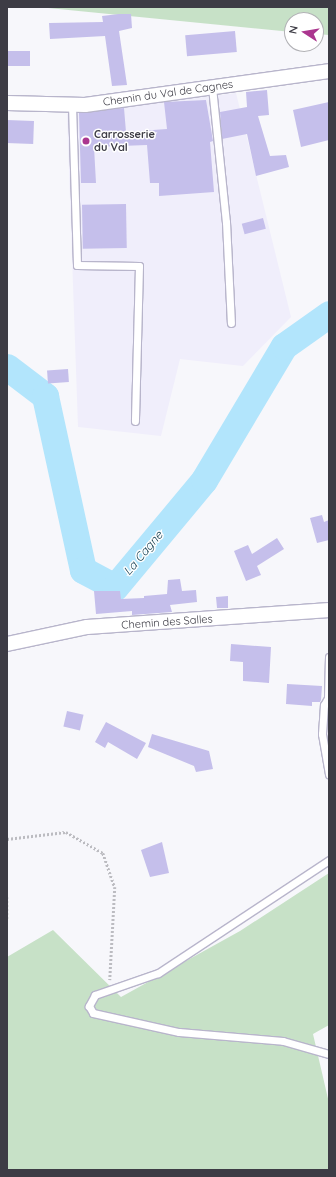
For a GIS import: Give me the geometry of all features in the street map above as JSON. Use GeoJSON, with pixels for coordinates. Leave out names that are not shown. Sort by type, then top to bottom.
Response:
{"type":"FeatureCollection","features":[{"type":"Feature","properties":{"kind":"street","name":"Chemin du Val de Cagnes"},"geometry":{"type":"LineString","coordinates":[[7,103],[85,105],[329,71]]}},
{"type":"Feature","properties":{"kind":"street","name":"Chemin des Salles"},"geometry":{"type":"LineString","coordinates":[[7,644],[87,627],[329,610]]}},
{"type":"Feature","properties":{"kind":"lane"},"geometry":{"type":"LineString","coordinates":[[212,87],[226,222],[231,323]]}},
{"type":"Feature","properties":{"kind":"lane"},"geometry":{"type":"LineString","coordinates":[[72,105],[77,265],[139,266],[135,421]]}},
{"type":"Feature","properties":{"kind":"lane"},"geometry":{"type":"LineString","coordinates":[[329,657],[328,699],[324,705],[322,734],[329,774]]}},
{"type":"Feature","properties":{"kind":"lane"},"geometry":{"type":"LineString","coordinates":[[329,860],[158,973],[129,984],[110,988],[95,995],[90,1000],[89,1006],[94,1013],[179,1032],[283,1041],[329,1054]]}},
{"type":"Feature","properties":{"kind":"path"},"geometry":{"type":"LineString","coordinates":[[7,839],[66,832],[103,853],[115,887],[110,988]]}},
{"type":"Feature","properties":{"kind":"path"},"geometry":{"type":"LineString","coordinates":[[7,897],[7,920]]}},
{"type":"Feature","properties":{"kind":"shaded area"},"geometry":{"type":"Polygon","coordinates":[[[236,93],[291,317],[243,366],[180,359],[161,436],[78,427],[67,114],[236,93]]]}},
{"type":"Feature","properties":{"kind":"green space"},"geometry":{"type":"Polygon","coordinates":[[[38,7],[329,7],[329,35],[324,35],[324,12],[284,12],[284,31],[38,7]]]}},
{"type":"Feature","properties":{"kind":"green space"},"geometry":{"type":"Polygon","coordinates":[[[329,873],[329,1025],[313,1034],[329,1103],[329,1170],[7,1170],[7,957],[53,930],[121,997],[240,931],[329,873]]]}},
{"type":"Feature","properties":{"kind":"building"},"geometry":{"type":"Polygon","coordinates":[[[131,14],[132,28],[119,31],[127,85],[112,86],[105,36],[50,39],[49,23],[103,22],[102,16],[131,14]]]}},
{"type":"Feature","properties":{"kind":"building"},"geometry":{"type":"Polygon","coordinates":[[[235,31],[237,52],[187,56],[185,35],[235,31]]]}},
{"type":"Feature","properties":{"kind":"building"},"geometry":{"type":"Polygon","coordinates":[[[7,51],[30,51],[30,66],[7,66],[7,51]]]}},
{"type":"Feature","properties":{"kind":"building"},"geometry":{"type":"Polygon","coordinates":[[[267,90],[269,115],[258,116],[270,156],[286,155],[289,167],[256,176],[247,134],[222,139],[220,112],[247,107],[246,92],[267,90]]]}},
{"type":"Feature","properties":{"kind":"building"},"geometry":{"type":"Polygon","coordinates":[[[206,100],[213,141],[210,142],[214,192],[159,196],[159,183],[150,183],[147,145],[94,147],[96,183],[81,183],[79,113],[124,108],[126,132],[167,129],[164,102],[206,100]]]}},
{"type":"Feature","properties":{"kind":"building"},"geometry":{"type":"Polygon","coordinates":[[[329,102],[329,140],[301,147],[293,110],[329,102]]]}},
{"type":"Feature","properties":{"kind":"building"},"geometry":{"type":"Polygon","coordinates":[[[7,120],[34,121],[33,144],[7,143],[7,120]]]}},
{"type":"Feature","properties":{"kind":"building"},"geometry":{"type":"Polygon","coordinates":[[[126,204],[127,248],[83,249],[82,205],[126,204]]]}},
{"type":"Feature","properties":{"kind":"building"},"geometry":{"type":"Polygon","coordinates":[[[263,218],[266,229],[245,234],[242,224],[263,218]]]}},
{"type":"Feature","properties":{"kind":"building"},"geometry":{"type":"Polygon","coordinates":[[[68,369],[69,382],[48,383],[47,370],[68,369]]]}},
{"type":"Feature","properties":{"kind":"building"},"geometry":{"type":"Polygon","coordinates":[[[322,515],[324,522],[329,520],[329,540],[317,543],[310,518],[322,515]]]}},
{"type":"Feature","properties":{"kind":"building"},"geometry":{"type":"Polygon","coordinates":[[[277,538],[284,549],[257,566],[261,575],[246,581],[234,551],[248,545],[252,554],[277,538]]]}},
{"type":"Feature","properties":{"kind":"building"},"geometry":{"type":"Polygon","coordinates":[[[180,579],[182,591],[196,590],[197,602],[170,605],[172,612],[132,615],[132,611],[96,614],[94,591],[120,591],[121,599],[144,598],[144,596],[167,594],[168,580],[180,579]]]}},
{"type":"Feature","properties":{"kind":"building"},"geometry":{"type":"Polygon","coordinates":[[[228,596],[228,608],[217,608],[216,597],[228,596]]]}},
{"type":"Feature","properties":{"kind":"building"},"geometry":{"type":"Polygon","coordinates":[[[231,644],[271,647],[269,683],[243,681],[243,662],[230,661],[231,644]]]}},
{"type":"Feature","properties":{"kind":"building"},"geometry":{"type":"Polygon","coordinates":[[[287,684],[322,686],[320,702],[312,702],[312,706],[286,704],[287,684]]]}},
{"type":"Feature","properties":{"kind":"building"},"geometry":{"type":"Polygon","coordinates":[[[67,711],[84,715],[80,730],[63,727],[67,711]]]}},
{"type":"Feature","properties":{"kind":"building"},"geometry":{"type":"Polygon","coordinates":[[[106,722],[146,743],[137,759],[108,742],[105,748],[95,742],[106,722]]]}},
{"type":"Feature","properties":{"kind":"building"},"geometry":{"type":"Polygon","coordinates":[[[152,734],[209,751],[213,769],[196,772],[194,766],[148,747],[152,734]]]}},
{"type":"Feature","properties":{"kind":"building"},"geometry":{"type":"Polygon","coordinates":[[[162,842],[169,873],[150,877],[141,850],[162,842]]]}},
{"type":"Feature","properties":{"kind":"waterway","name":"La Cagne"},"geometry":{"type":"LineString","coordinates":[[7,367],[45,396],[83,570],[115,587],[204,480],[284,346],[329,314]]}},
{"type":"Feature","properties":{"kind":"place","name":"Carrosserie du Val"},"geometry":{"type":"Point","coordinates":[86,141]}}]}
